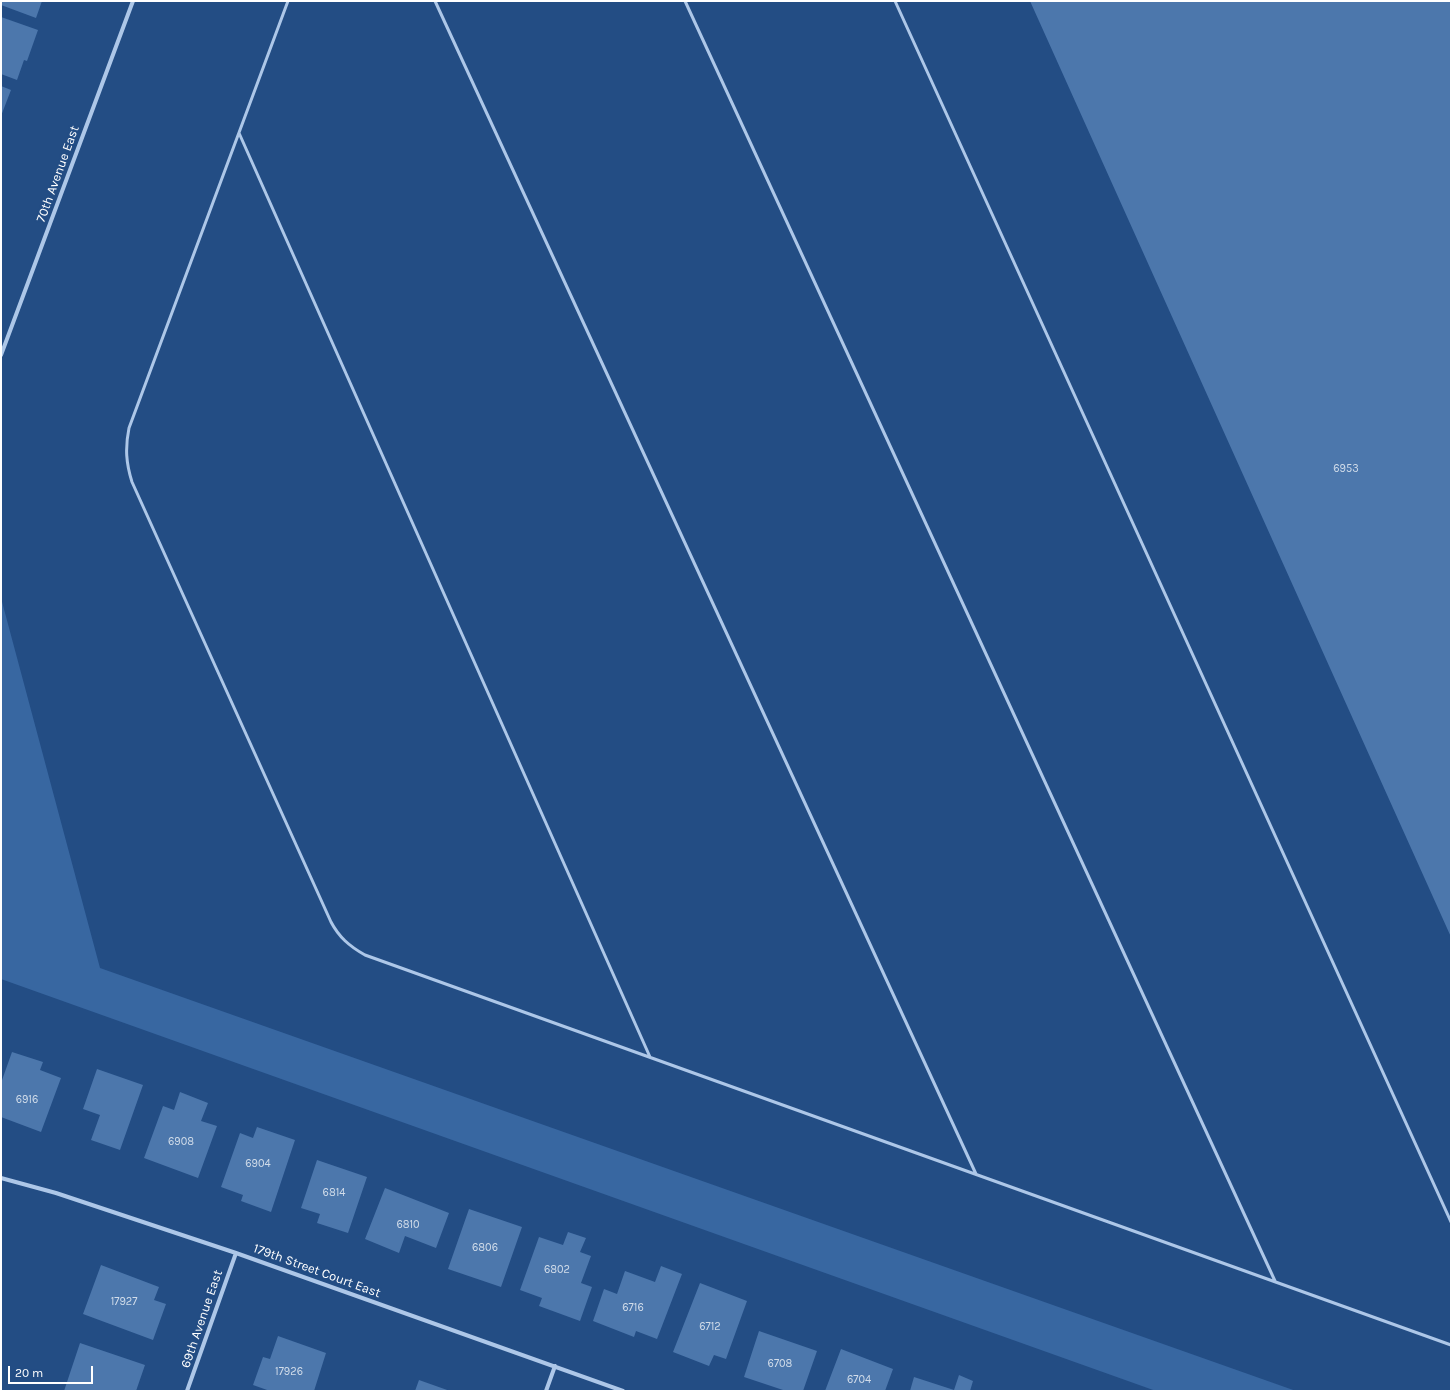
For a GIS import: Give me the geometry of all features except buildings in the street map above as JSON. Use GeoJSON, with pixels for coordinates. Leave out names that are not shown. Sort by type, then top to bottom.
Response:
{"type":"FeatureCollection","features":[{"type":"Feature","properties":{"kind":"street","name":"70th Avenue East"},"geometry":{"type":"LineString","coordinates":[[1,354],[133,1]]}},
{"type":"Feature","properties":{"kind":"street","name":"179th Street Court East"},"geometry":{"type":"LineString","coordinates":[[1,1178],[64,1195],[236,1253],[623,1391]]}},
{"type":"Feature","properties":{"kind":"street","name":"69th Avenue East"},"geometry":{"type":"LineString","coordinates":[[187,1391],[236,1253]]}},
{"type":"Feature","properties":{"kind":"street"},"geometry":{"type":"LineString","coordinates":[[546,1391],[555,1366]]}},
{"type":"Feature","properties":{"kind":"lane"},"geometry":{"type":"LineString","coordinates":[[288,1],[129,428],[126,443],[126,458],[132,482],[331,922],[336,932],[344,942],[365,955],[1451,1345]]}},
{"type":"Feature","properties":{"kind":"lane"},"geometry":{"type":"LineString","coordinates":[[435,1],[976,1174]]}},
{"type":"Feature","properties":{"kind":"lane"},"geometry":{"type":"LineString","coordinates":[[685,1],[1275,1281]]}},
{"type":"Feature","properties":{"kind":"lane"},"geometry":{"type":"LineString","coordinates":[[895,1],[1451,1222]]}},
{"type":"Feature","properties":{"kind":"lane"},"geometry":{"type":"LineString","coordinates":[[239,133],[650,1057]]}},
{"type":"Feature","properties":{"kind":"shaded area"},"geometry":{"type":"Polygon","coordinates":[[[1,598],[100,968],[1296,1391],[1156,1391],[1,979],[1,598]]]}}]}
